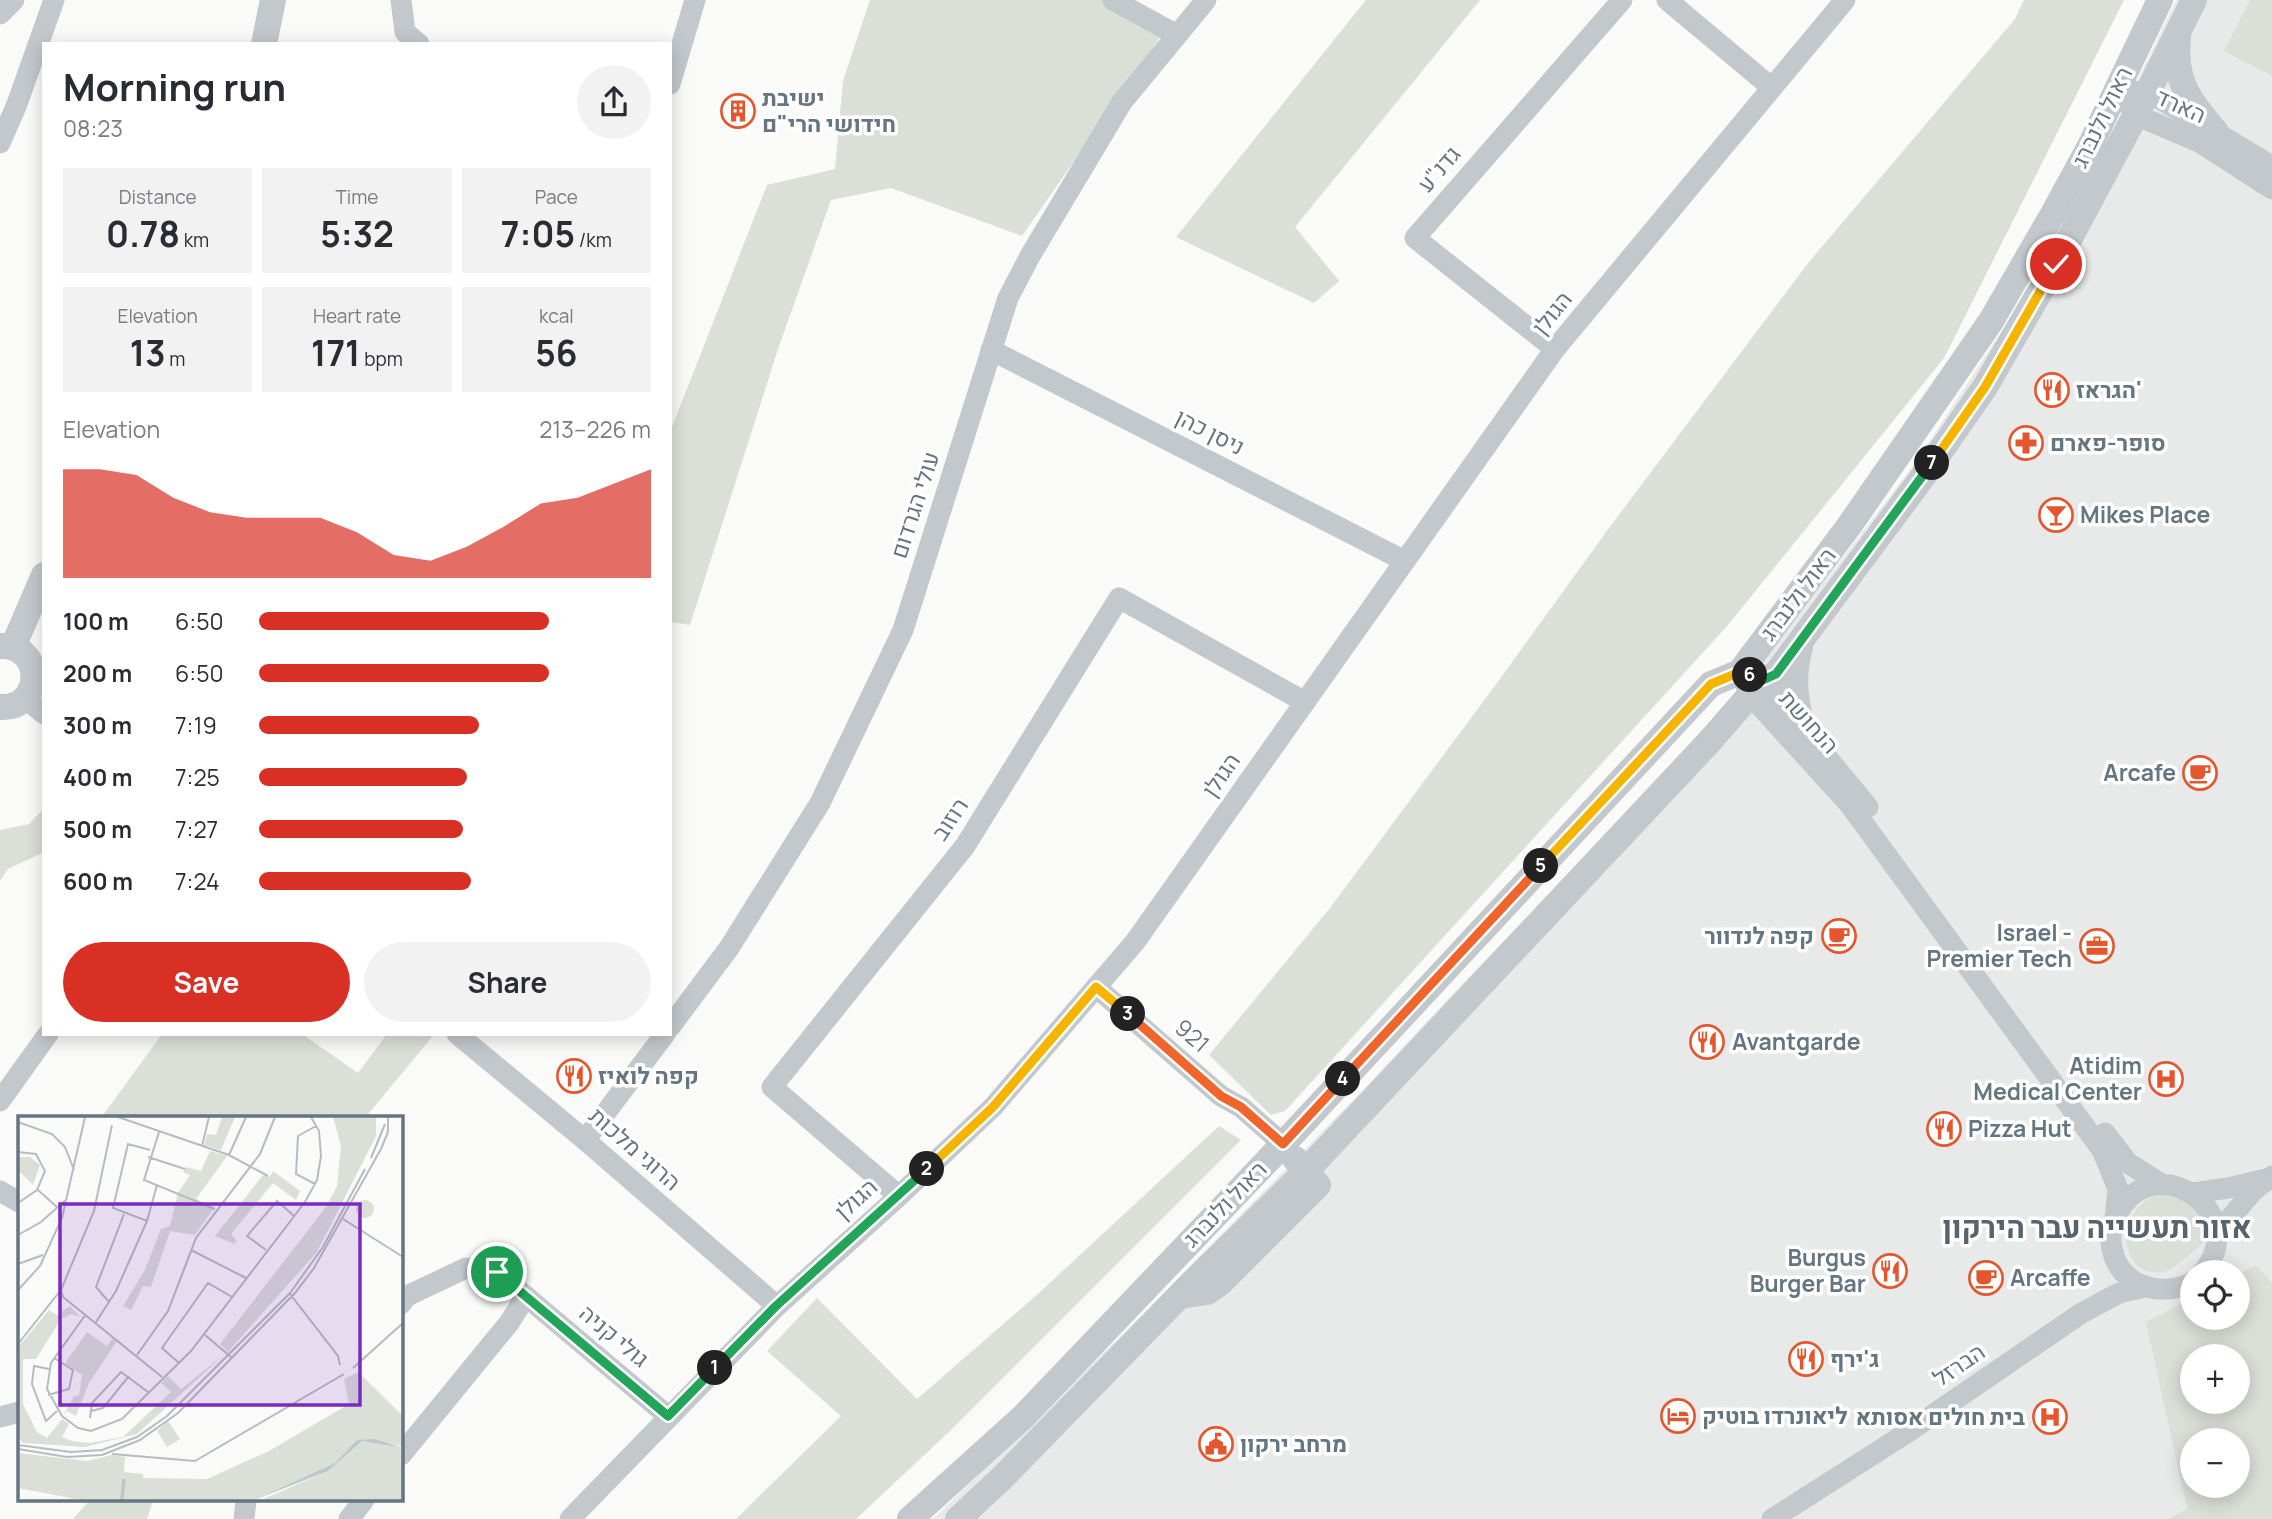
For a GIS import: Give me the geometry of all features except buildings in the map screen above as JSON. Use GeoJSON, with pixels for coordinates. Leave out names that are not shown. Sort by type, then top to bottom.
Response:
{"type":"FeatureCollection","features":[{"type":"Feature","properties":{"kind":"street"},"geometry":{"type":"LineString","coordinates":[[0,14],[13,0]]}},
{"type":"Feature","properties":{"kind":"street"},"geometry":{"type":"LineString","coordinates":[[0,143],[17,104],[54,0]]}},
{"type":"Feature","properties":{"kind":"street"},"geometry":{"type":"LineString","coordinates":[[264,42],[273,0]]}},
{"type":"Feature","properties":{"kind":"street"},"geometry":{"type":"LineString","coordinates":[[401,0],[405,32],[417,42]]}},
{"type":"Feature","properties":{"kind":"street"},"geometry":{"type":"LineString","coordinates":[[672,77],[695,0]]}},
{"type":"Feature","properties":{"kind":"street"},"geometry":{"type":"LineString","coordinates":[[1113,0],[1177,35]]}},
{"type":"Feature","properties":{"kind":"street","name":"עולי הגרדום"},"geometry":{"type":"LineString","coordinates":[[672,1024],[729,948],[820,803],[903,630],[1008,298],[1122,102],[1206,0]]}},
{"type":"Feature","properties":{"kind":"street","name":"גדנ\"ע"},"geometry":{"type":"LineString","coordinates":[[1555,349],[1415,237],[1622,0]]}},
{"type":"Feature","properties":{"kind":"street"},"geometry":{"type":"LineString","coordinates":[[1667,0],[1771,87]]}},
{"type":"Feature","properties":{"kind":"street","name":"הגולן"},"geometry":{"type":"LineString","coordinates":[[570,1519],[776,1306],[993,1107],[1135,942],[1555,349],[1845,0]]}},
{"type":"Feature","properties":{"kind":"street","name":"ראול ולנברג"},"geometry":{"type":"LineString","coordinates":[[1305,1172],[1690,762],[1751,682],[1849,526],[1990,321],[2089,148],[2160,0]]}},
{"type":"Feature","properties":{"kind":"street","name":"ראול ולנברג"},"geometry":{"type":"LineString","coordinates":[[910,1519],[1023,1416],[1278,1149],[1711,684],[1751,682],[1776,674],[1985,387],[2056,264],[2194,0]]}},
{"type":"Feature","properties":{"kind":"street"},"geometry":{"type":"LineString","coordinates":[[2178,32],[2176,51],[2182,86],[2216,132]]}},
{"type":"Feature","properties":{"kind":"street","name":"הארד"},"geometry":{"type":"LineString","coordinates":[[2116,90],[2142,104],[2272,189]]}},
{"type":"Feature","properties":{"kind":"street","name":"הארד"},"geometry":{"type":"LineString","coordinates":[[2142,104],[2216,132],[2272,166]]}},
{"type":"Feature","properties":{"kind":"street","name":"ניסן כהן"},"geometry":{"type":"LineString","coordinates":[[991,350],[1405,561]]}},
{"type":"Feature","properties":{"kind":"street"},"geometry":{"type":"LineString","coordinates":[[0,706],[34,706],[31,690],[33,669],[29,659],[22,651],[6,646],[42,579]]}},
{"type":"Feature","properties":{"kind":"street","name":"רוזוב"},"geometry":{"type":"LineString","coordinates":[[899,1196],[772,1087],[965,846],[1119,598],[1305,702]]}},
{"type":"Feature","properties":{"kind":"street"},"geometry":{"type":"LineString","coordinates":[[1801,724],[1794,689],[1794,668],[1802,640]]}},
{"type":"Feature","properties":{"kind":"street","name":"הנחושת"},"geometry":{"type":"LineString","coordinates":[[1751,682],[1801,724],[1860,794],[2120,1154],[2128,1163],[2163,1185],[2178,1186],[2193,1193]]}},
{"type":"Feature","properties":{"kind":"street","name":"הנחושת"},"geometry":{"type":"LineString","coordinates":[[1751,682],[1850,805],[2102,1150],[2118,1189],[2111,1243],[2115,1259],[2124,1273],[2145,1287]]}},
{"type":"Feature","properties":{"kind":"street","name":"921"},"geometry":{"type":"LineString","coordinates":[[1096,987],[1221,1096],[1241,1107],[1278,1149]]}},
{"type":"Feature","properties":{"kind":"street"},"geometry":{"type":"LineString","coordinates":[[0,1101],[47,1036]]}},
{"type":"Feature","properties":{"kind":"street","name":"הרוגי מלכות"},"geometry":{"type":"LineString","coordinates":[[459,1036],[585,1139],[776,1306]]}},
{"type":"Feature","properties":{"kind":"street"},"geometry":{"type":"LineString","coordinates":[[585,1139],[663,1036]]}},
{"type":"Feature","properties":{"kind":"street"},"geometry":{"type":"LineString","coordinates":[[958,1519],[1002,1478],[1180,1296],[1207,1292],[1220,1283],[1318,1185],[1278,1149]]}},
{"type":"Feature","properties":{"kind":"street"},"geometry":{"type":"LineString","coordinates":[[2193,1193],[2228,1188],[2270,1177]]}},
{"type":"Feature","properties":{"kind":"street"},"geometry":{"type":"LineString","coordinates":[[2217,1234],[2253,1191],[2270,1177]]}},
{"type":"Feature","properties":{"kind":"street"},"geometry":{"type":"LineString","coordinates":[[2115,1219],[2130,1197],[2145,1188],[2163,1185]]}},
{"type":"Feature","properties":{"kind":"street"},"geometry":{"type":"LineString","coordinates":[[0,1191],[18,1201]]}},
{"type":"Feature","properties":{"kind":"street"},"geometry":{"type":"LineString","coordinates":[[2193,1193],[2210,1211],[2217,1234],[2215,1252],[2210,1260]]}},
{"type":"Feature","properties":{"kind":"street","name":"גולי קניה"},"geometry":{"type":"LineString","coordinates":[[402,1303],[407,1296],[466,1268],[497,1272],[668,1416]]}},
{"type":"Feature","properties":{"kind":"street","name":"הברזל"},"geometry":{"type":"LineString","coordinates":[[1772,1519],[1905,1434],[2080,1314],[2119,1293],[2145,1287],[2164,1290],[2180,1287]]}},
{"type":"Feature","properties":{"kind":"street"},"geometry":{"type":"LineString","coordinates":[[402,1454],[509,1323],[526,1296]]}},
{"type":"Feature","properties":{"kind":"street"},"geometry":{"type":"LineString","coordinates":[[0,1417],[18,1412]]}},
{"type":"Feature","properties":{"kind":"street"},"geometry":{"type":"LineString","coordinates":[[349,1519],[363,1502]]}},
{"type":"Feature","properties":{"kind":"shaded area"},"geometry":{"type":"Polygon","coordinates":[[[870,0],[1113,0],[1166,29],[1022,236],[891,188],[831,200],[778,349],[690,625],[672,622],[672,427],[767,185],[835,169],[843,81],[870,0]]]}},
{"type":"Feature","properties":{"kind":"shaded area"},"geometry":{"type":"Polygon","coordinates":[[[1366,0],[1480,0],[1295,227],[1339,281],[1314,303],[1176,237],[1366,0]]]}},
{"type":"Feature","properties":{"kind":"shaded area"},"geometry":{"type":"Polygon","coordinates":[[[2024,0],[2124,0],[1944,358],[1728,625],[1285,1111],[1271,1115],[1209,1055],[1330,908],[1609,528],[1809,262],[2015,19],[2024,0]]]}},
{"type":"Feature","properties":{"kind":"shaded area"},"geometry":{"type":"Polygon","coordinates":[[[2176,0],[2272,0],[2272,1449],[2250,1443],[2250,1428],[2180,1428],[2180,1498],[2190,1498],[2187,1508],[2169,1519],[933,1519],[1135,1322],[1366,1087],[1728,708],[1916,462],[2021,301],[2124,108],[2176,0]]]}},
{"type":"Feature","properties":{"kind":"shaded area"},"geometry":{"type":"Polygon","coordinates":[[[2250,0],[2272,0],[2272,76],[2224,51],[2250,0]]]}},
{"type":"Feature","properties":{"kind":"shaded area"},"geometry":{"type":"Polygon","coordinates":[[[42,810],[42,853],[8,869],[0,881],[0,830],[29,824],[42,810]]]}},
{"type":"Feature","properties":{"kind":"shaded area"},"geometry":{"type":"Polygon","coordinates":[[[161,1036],[305,1036],[358,1073],[386,1036],[432,1037],[367,1116],[102,1116],[161,1036]]]}},
{"type":"Feature","properties":{"kind":"shaded area"},"geometry":{"type":"Polygon","coordinates":[[[1219,1126],[1241,1140],[951,1430],[856,1519],[736,1519],[841,1416],[767,1351],[817,1298],[917,1399],[1039,1293],[1219,1126]]]}},
{"type":"Feature","properties":{"kind":"shaded area"},"geometry":{"type":"Polygon","coordinates":[[[2162,1193],[2197,1201],[2209,1236],[2166,1271],[2151,1272],[2139,1267],[2131,1256],[2127,1243],[2128,1228],[2134,1214],[2145,1201],[2162,1193]]]}},
{"type":"Feature","properties":{"kind":"shaded area"},"geometry":{"type":"Polygon","coordinates":[[[2256,1265],[2272,1283],[2272,1519],[2169,1519],[2187,1508],[2185,1498],[2250,1498],[2250,1428],[2180,1428],[2180,1476],[2146,1322],[2180,1305],[2180,1330],[2250,1330],[2250,1268],[2256,1265]]]}},
{"type":"Feature","properties":{"kind":"shaded area"},"geometry":{"type":"Polygon","coordinates":[[[88,1502],[152,1502],[147,1519],[73,1519],[88,1502]]]}},
{"type":"Feature","properties":{"kind":"place","name":"ישיבת חידושי הרי\"ם"},"geometry":{"type":"Point","coordinates":[738,111]}},
{"type":"Feature","properties":{"kind":"place","name":"הגראז'"},"geometry":{"type":"Point","coordinates":[2052,390]}},
{"type":"Feature","properties":{"kind":"place","name":"סופר-פארם"},"geometry":{"type":"Point","coordinates":[2026,443]}},
{"type":"Feature","properties":{"kind":"place","name":"Mikes Place"},"geometry":{"type":"Point","coordinates":[2056,515]}},
{"type":"Feature","properties":{"kind":"place","name":"Arcafe"},"geometry":{"type":"Point","coordinates":[2200,773]}},
{"type":"Feature","properties":{"kind":"place","name":"קפה לנדוור"},"geometry":{"type":"Point","coordinates":[1839,936]}},
{"type":"Feature","properties":{"kind":"place","name":"Israel - Premier Tech"},"geometry":{"type":"Point","coordinates":[2097,946]}},
{"type":"Feature","properties":{"kind":"place","name":"Avantgarde"},"geometry":{"type":"Point","coordinates":[1707,1042]}},
{"type":"Feature","properties":{"kind":"place","name":"קפה לואיז"},"geometry":{"type":"Point","coordinates":[574,1076]}},
{"type":"Feature","properties":{"kind":"place","name":"Atidim Medical Center"},"geometry":{"type":"Point","coordinates":[2166,1079]}},
{"type":"Feature","properties":{"kind":"place","name":"Pizza Hut"},"geometry":{"type":"Point","coordinates":[1944,1129]}},
{"type":"Feature","properties":{"kind":"place","name":"Burgus Burger Bar"},"geometry":{"type":"Point","coordinates":[1890,1271]}},
{"type":"Feature","properties":{"kind":"place","name":"Arcaffe"},"geometry":{"type":"Point","coordinates":[1986,1278]}},
{"type":"Feature","properties":{"kind":"place","name":"ג'ירף"},"geometry":{"type":"Point","coordinates":[1806,1359]}},
{"type":"Feature","properties":{"kind":"place","name":"ליאונרדו בוטיק"},"geometry":{"type":"Point","coordinates":[1678,1416]}},
{"type":"Feature","properties":{"kind":"place","name":"בית חולים אסותא"},"geometry":{"type":"Point","coordinates":[2050,1417]}},
{"type":"Feature","properties":{"kind":"place","name":"מרחב ירקון"},"geometry":{"type":"Point","coordinates":[1216,1444]}},
{"type":"Feature","properties":{"kind":"district","name":"אזור תעשייה עבר הירקון"},"geometry":{"type":"Point","coordinates":[2097,1228]}},
{"type":"Feature","properties":{"kind":"route"},"geometry":{"type":"LineString","coordinates":[[497,1272],[668,1416],[776,1306],[993,1107],[1096,987],[1221,1096],[1250,1113],[1283,1144],[1711,684],[1740,672],[1763,680],[1776,674],[1919,482],[1985,387],[2056,264]]}}]}
